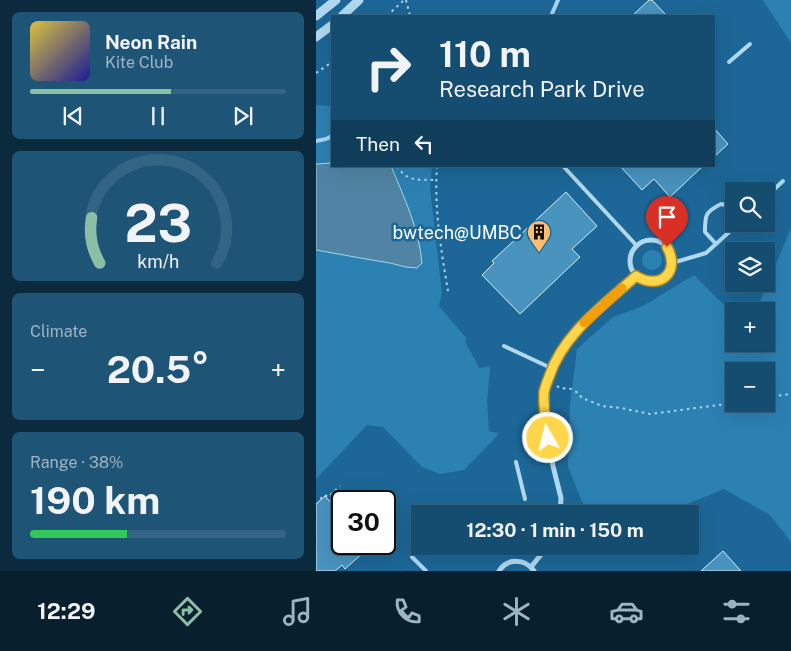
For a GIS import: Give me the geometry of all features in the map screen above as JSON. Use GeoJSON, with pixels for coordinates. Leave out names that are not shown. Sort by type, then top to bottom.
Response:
{"type":"FeatureCollection","features":[{"type":"Feature","properties":{"kind":"street"},"geometry":{"type":"LineString","coordinates":[[316,16],[336,0]]}},
{"type":"Feature","properties":{"kind":"street"},"geometry":{"type":"LineString","coordinates":[[343,15],[359,0]]}},
{"type":"Feature","properties":{"kind":"street"},"geometry":{"type":"LineString","coordinates":[[316,37],[331,26]]}},
{"type":"Feature","properties":{"kind":"street"},"geometry":{"type":"LineString","coordinates":[[652,240],[660,242],[667,247],[672,263],[669,272],[662,279],[653,282],[644,281],[636,276],[632,270],[630,258],[636,246],[644,241],[652,240]]}},
{"type":"Feature","properties":{"kind":"street"},"geometry":{"type":"LineString","coordinates":[[561,505],[561,498],[553,466],[544,409],[544,390],[560,351],[584,323],[636,276]]}},
{"type":"Feature","properties":{"kind":"street"},"geometry":{"type":"LineString","coordinates":[[498,571],[506,563],[512,561],[526,563],[533,569],[542,555]]}},
{"type":"Feature","properties":{"kind":"lane"},"geometry":{"type":"LineString","coordinates":[[729,62],[750,44]]}},
{"type":"Feature","properties":{"kind":"lane"},"geometry":{"type":"LineString","coordinates":[[564,167],[636,246]]}},
{"type":"Feature","properties":{"kind":"lane"},"geometry":{"type":"LineString","coordinates":[[775,189],[783,181]]}},
{"type":"Feature","properties":{"kind":"lane"},"geometry":{"type":"LineString","coordinates":[[716,244],[705,232],[705,218],[711,209],[721,204],[725,205]]}},
{"type":"Feature","properties":{"kind":"lane"},"geometry":{"type":"LineString","coordinates":[[672,263],[706,253],[729,232]]}},
{"type":"Feature","properties":{"kind":"lane"},"geometry":{"type":"LineString","coordinates":[[504,346],[552,368]]}},
{"type":"Feature","properties":{"kind":"lane"},"geometry":{"type":"LineString","coordinates":[[516,462],[525,499]]}},
{"type":"Feature","properties":{"kind":"lane"},"geometry":{"type":"LineString","coordinates":[[412,557],[426,571]]}},
{"type":"Feature","properties":{"kind":"path"},"geometry":{"type":"LineString","coordinates":[[388,15],[405,0],[410,15]]}},
{"type":"Feature","properties":{"kind":"path"},"geometry":{"type":"LineString","coordinates":[[316,73],[331,63]]}},
{"type":"Feature","properties":{"kind":"path"},"geometry":{"type":"LineString","coordinates":[[398,167],[404,176],[412,179],[434,180]]}},
{"type":"Feature","properties":{"kind":"path"},"geometry":{"type":"LineString","coordinates":[[437,167],[434,180],[448,291]]}},
{"type":"Feature","properties":{"kind":"path"},"geometry":{"type":"LineString","coordinates":[[557,386],[571,389],[582,398],[602,406],[650,414],[725,404]]}},
{"type":"Feature","properties":{"kind":"path"},"geometry":{"type":"LineString","coordinates":[[775,396],[791,394]]}},
{"type":"Feature","properties":{"kind":"path"},"geometry":{"type":"LineString","coordinates":[[322,499],[326,495],[328,497],[340,486]]}},
{"type":"Feature","properties":{"kind":"shaded area"},"geometry":{"type":"Polygon","coordinates":[[[763,0],[791,0],[791,43],[763,0]]]}},
{"type":"Feature","properties":{"kind":"shaded area"},"geometry":{"type":"Polygon","coordinates":[[[316,105],[331,106],[331,167],[432,167],[430,189],[442,293],[439,306],[466,338],[465,342],[479,368],[489,366],[487,402],[489,431],[498,433],[464,470],[440,474],[422,467],[383,427],[367,425],[316,479],[316,105]]]}},
{"type":"Feature","properties":{"kind":"shaded area"},"geometry":{"type":"Polygon","coordinates":[[[331,163],[331,167],[391,167],[418,238],[422,263],[417,268],[406,267],[316,250],[316,164],[331,163]]]}},
{"type":"Feature","properties":{"kind":"shaded area"},"geometry":{"type":"Polygon","coordinates":[[[791,228],[791,542],[770,515],[724,489],[685,505],[583,505],[568,467],[570,405],[577,349],[613,317],[643,306],[694,275],[724,305],[725,352],[775,352],[775,302],[760,302],[764,292],[775,292],[775,266],[791,228]]]}},
{"type":"Feature","properties":{"kind":"shaded area"},"geometry":{"type":"Polygon","coordinates":[[[652,250],[659,253],[662,260],[659,267],[652,270],[645,267],[642,260],[645,253],[652,250]]]}},
{"type":"Feature","properties":{"kind":"building"},"geometry":{"type":"Polygon","coordinates":[[[649,0],[652,0],[666,15],[633,15],[649,0]]]}},
{"type":"Feature","properties":{"kind":"building"},"geometry":{"type":"Polygon","coordinates":[[[715,129],[728,144],[715,156],[715,129]]]}},
{"type":"Feature","properties":{"kind":"building"},"geometry":{"type":"Polygon","coordinates":[[[621,167],[702,167],[670,197],[654,179],[642,190],[621,167]]]}},
{"type":"Feature","properties":{"kind":"building","name":"bwtech@UMBC"},"geometry":{"type":"Polygon","coordinates":[[[566,192],[597,226],[572,249],[580,257],[520,314],[482,275],[494,263],[492,261],[566,192]]]}},
{"type":"Feature","properties":{"kind":"building"},"geometry":{"type":"Polygon","coordinates":[[[325,496],[331,503],[331,555],[361,555],[345,569],[342,565],[335,571],[316,571],[316,504],[325,496]]]}},
{"type":"Feature","properties":{"kind":"building"},"geometry":{"type":"Polygon","coordinates":[[[723,551],[741,571],[701,571],[723,551]]]}},
{"type":"Feature","properties":{"kind":"waterway"},"geometry":{"type":"LineString","coordinates":[[551,15],[558,0]]}},
{"type":"Feature","properties":{"kind":"waterway"},"geometry":{"type":"LineString","coordinates":[[316,141],[331,136]]}},
{"type":"Feature","properties":{"kind":"slow traffic"},"geometry":{"type":"LineString","coordinates":[[584,323],[622,288]]}},
{"type":"Feature","properties":{"kind":"place","name":"bwtech@UMBC"},"geometry":{"type":"Point","coordinates":[539,253]}},
{"type":"Feature","properties":{"kind":"route"},"geometry":{"type":"LineString","coordinates":[[548,438],[544,409],[544,390],[560,351],[584,323],[636,276],[644,281],[653,282],[662,279],[669,272],[672,263],[667,247]]}}]}
